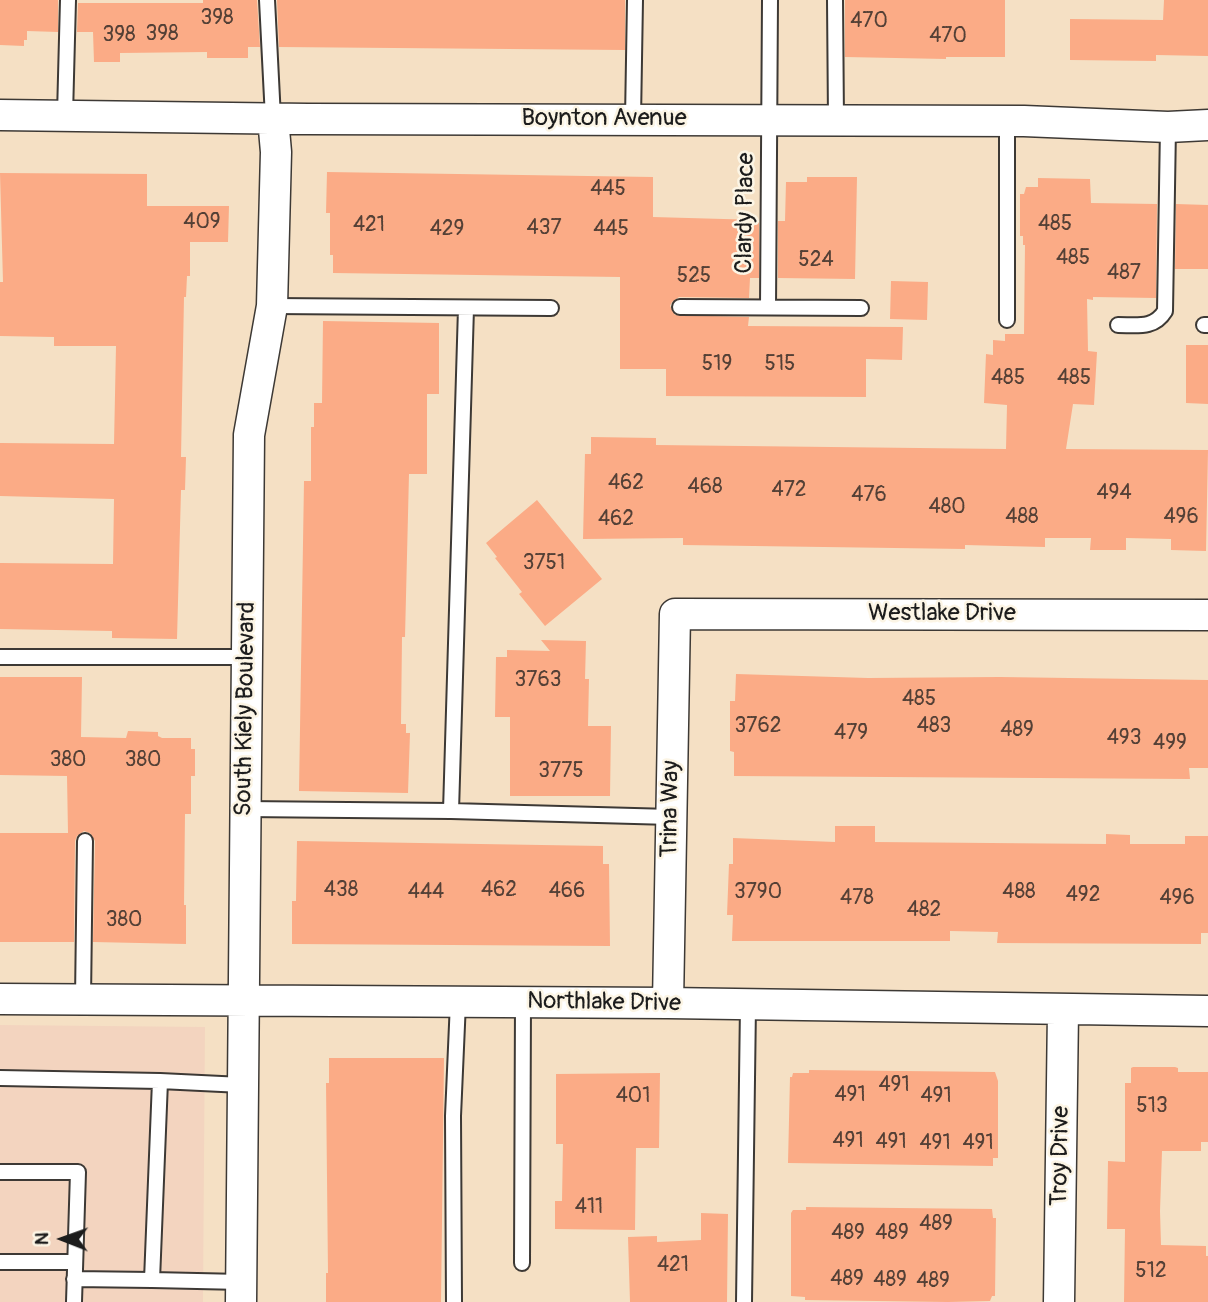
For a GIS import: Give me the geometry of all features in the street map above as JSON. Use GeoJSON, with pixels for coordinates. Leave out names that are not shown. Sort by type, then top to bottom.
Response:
{"type":"FeatureCollection","features":[{"type":"Feature","properties":{"kind":"street","name":"Boynton Avenue"},"geometry":{"type":"LineString","coordinates":[[0,114],[273,118],[1007,121],[1168,127],[1208,125]]}},
{"type":"Feature","properties":{"kind":"street","name":"South Kiely Boulevard"},"geometry":{"type":"LineString","coordinates":[[242,1292],[248,435],[272,306],[276,152],[273,118]]}},
{"type":"Feature","properties":{"kind":"street","name":"Westlake Drive"},"geometry":{"type":"LineString","coordinates":[[675,614],[1208,615]]}},
{"type":"Feature","properties":{"kind":"street","name":"Trina Way"},"geometry":{"type":"LineString","coordinates":[[668,1003],[675,614]]}},
{"type":"Feature","properties":{"kind":"street","name":"Northlake Drive"},"geometry":{"type":"LineString","coordinates":[[0,999],[668,1003],[1208,1012]]}},
{"type":"Feature","properties":{"kind":"street","name":"Troy Drive"},"geometry":{"type":"LineString","coordinates":[[1059,1302],[1063,1011]]}},
{"type":"Feature","properties":{"kind":"lane"},"geometry":{"type":"LineString","coordinates":[[65,116],[68,0]]}},
{"type":"Feature","properties":{"kind":"lane"},"geometry":{"type":"LineString","coordinates":[[267,0],[273,118]]}},
{"type":"Feature","properties":{"kind":"lane"},"geometry":{"type":"LineString","coordinates":[[633,119],[635,0]]}},
{"type":"Feature","properties":{"kind":"lane","name":"Clardy Place"},"geometry":{"type":"LineString","coordinates":[[768,307],[770,0]]}},
{"type":"Feature","properties":{"kind":"lane"},"geometry":{"type":"LineString","coordinates":[[835,0],[836,120]]}},
{"type":"Feature","properties":{"kind":"lane"},"geometry":{"type":"LineString","coordinates":[[1007,121],[1007,320]]}},
{"type":"Feature","properties":{"kind":"lane"},"geometry":{"type":"LineString","coordinates":[[1118,326],[1148,325],[1160,320],[1165,311],[1168,127]]}},
{"type":"Feature","properties":{"kind":"lane"},"geometry":{"type":"LineString","coordinates":[[272,306],[551,308]]}},
{"type":"Feature","properties":{"kind":"lane","name":"Clardy Place"},"geometry":{"type":"LineString","coordinates":[[680,307],[861,308]]}},
{"type":"Feature","properties":{"kind":"lane"},"geometry":{"type":"LineString","coordinates":[[452,811],[466,308]]}},
{"type":"Feature","properties":{"kind":"lane"},"geometry":{"type":"LineString","coordinates":[[0,657],[246,657]]}},
{"type":"Feature","properties":{"kind":"lane"},"geometry":{"type":"LineString","coordinates":[[244,809],[671,817]]}},
{"type":"Feature","properties":{"kind":"lane"},"geometry":{"type":"LineString","coordinates":[[83,999],[85,841]]}},
{"type":"Feature","properties":{"kind":"lane"},"geometry":{"type":"LineString","coordinates":[[454,1302],[453,1116],[458,1002]]}},
{"type":"Feature","properties":{"kind":"lane"},"geometry":{"type":"LineString","coordinates":[[522,1263],[523,1002]]}},
{"type":"Feature","properties":{"kind":"lane"},"geometry":{"type":"LineString","coordinates":[[744,1302],[748,1005]]}},
{"type":"Feature","properties":{"kind":"lane"},"geometry":{"type":"LineString","coordinates":[[0,1078],[242,1085]]}},
{"type":"Feature","properties":{"kind":"lane"},"geometry":{"type":"LineString","coordinates":[[152,1280],[160,1081]]}},
{"type":"Feature","properties":{"kind":"lane"},"geometry":{"type":"LineString","coordinates":[[0,1172],[78,1172],[74,1302]]}},
{"type":"Feature","properties":{"kind":"lane"},"geometry":{"type":"LineString","coordinates":[[0,1262],[75,1262]]}},
{"type":"Feature","properties":{"kind":"lane"},"geometry":{"type":"LineString","coordinates":[[74,1279],[152,1280],[242,1292]]}},
{"type":"Feature","properties":{"kind":"shaded area"},"geometry":{"type":"Polygon","coordinates":[[[0,1025],[205,1027],[203,1302],[0,1302],[0,1025]]]}},
{"type":"Feature","properties":{"kind":"building"},"geometry":{"type":"Polygon","coordinates":[[[0,0],[58,0],[58,32],[27,31],[24,46],[0,45],[0,0]]]}},
{"type":"Feature","properties":{"kind":"building"},"geometry":{"type":"Polygon","coordinates":[[[203,0],[257,0],[260,47],[248,47],[248,58],[207,58],[207,52],[120,53],[120,62],[94,62],[93,32],[77,32],[78,3],[203,3],[203,0]]]}},
{"type":"Feature","properties":{"kind":"building"},"geometry":{"type":"Polygon","coordinates":[[[277,0],[625,0],[625,50],[279,47],[277,0]]]}},
{"type":"Feature","properties":{"kind":"building"},"geometry":{"type":"Polygon","coordinates":[[[845,0],[1005,0],[1005,57],[845,57],[845,0]]]}},
{"type":"Feature","properties":{"kind":"building"},"geometry":{"type":"Polygon","coordinates":[[[1164,0],[1208,0],[1208,56],[1156,55],[1156,61],[1070,60],[1070,19],[1163,20],[1164,0]]]}},
{"type":"Feature","properties":{"kind":"building"},"geometry":{"type":"Polygon","coordinates":[[[327,172],[653,177],[653,217],[759,220],[759,278],[750,278],[749,298],[679,297],[670,306],[675,315],[749,317],[748,326],[903,327],[902,360],[866,359],[866,397],[666,396],[666,369],[620,369],[620,277],[333,273],[330,213],[326,213],[327,172]]]}},
{"type":"Feature","properties":{"kind":"building"},"geometry":{"type":"Polygon","coordinates":[[[0,173],[147,174],[147,206],[229,206],[228,242],[190,242],[190,276],[187,276],[184,297],[181,457],[186,457],[185,490],[181,490],[177,639],[112,638],[112,631],[0,629],[0,563],[113,564],[114,499],[0,496],[0,443],[114,444],[116,346],[54,346],[54,337],[0,336],[0,282],[3,282],[0,173]]]}},
{"type":"Feature","properties":{"kind":"building"},"geometry":{"type":"Polygon","coordinates":[[[807,177],[857,177],[855,279],[778,278],[778,221],[785,221],[786,182],[807,182],[807,177]]]}},
{"type":"Feature","properties":{"kind":"building"},"geometry":{"type":"Polygon","coordinates":[[[1038,178],[1090,179],[1091,203],[1157,204],[1156,298],[1087,299],[1088,351],[1097,352],[1094,405],[1073,404],[1066,449],[1208,450],[1206,551],[1171,550],[1171,539],[1126,538],[1126,550],[1090,550],[1091,538],[1045,538],[1045,547],[965,545],[965,549],[683,545],[683,538],[583,539],[585,454],[591,454],[591,437],[656,438],[656,445],[1006,449],[1007,405],[984,403],[986,354],[993,355],[993,340],[1005,341],[1005,334],[1024,334],[1025,245],[1023,236],[1020,236],[1020,194],[1024,194],[1026,187],[1038,187],[1038,178]]]}},
{"type":"Feature","properties":{"kind":"building"},"geometry":{"type":"Polygon","coordinates":[[[1176,204],[1208,205],[1208,269],[1175,269],[1176,204]]]}},
{"type":"Feature","properties":{"kind":"building"},"geometry":{"type":"Polygon","coordinates":[[[891,281],[928,282],[927,320],[890,319],[891,281]]]}},
{"type":"Feature","properties":{"kind":"building"},"geometry":{"type":"Polygon","coordinates":[[[323,321],[439,323],[439,394],[427,394],[427,474],[409,474],[401,724],[406,724],[406,733],[410,733],[408,793],[299,791],[304,481],[311,481],[314,403],[322,403],[323,321]]]}},
{"type":"Feature","properties":{"kind":"building"},"geometry":{"type":"Polygon","coordinates":[[[1186,345],[1208,345],[1208,404],[1186,403],[1186,345]]]}},
{"type":"Feature","properties":{"kind":"building"},"geometry":{"type":"Polygon","coordinates":[[[537,500],[602,579],[545,626],[519,594],[522,592],[486,543],[537,500]]]}},
{"type":"Feature","properties":{"kind":"building"},"geometry":{"type":"Polygon","coordinates":[[[541,640],[586,641],[585,679],[589,679],[588,726],[611,726],[610,796],[510,796],[510,717],[495,717],[496,657],[507,657],[507,650],[550,651],[541,640]]]}},
{"type":"Feature","properties":{"kind":"building"},"geometry":{"type":"Polygon","coordinates":[[[736,674],[868,678],[1208,680],[1208,768],[1189,768],[1190,779],[734,776],[734,752],[730,751],[730,701],[735,701],[736,674]]]}},
{"type":"Feature","properties":{"kind":"building"},"geometry":{"type":"Polygon","coordinates":[[[0,677],[82,677],[81,737],[126,738],[128,731],[158,732],[158,736],[162,738],[191,738],[191,749],[195,749],[195,776],[191,776],[191,814],[185,814],[186,944],[93,942],[95,841],[90,833],[84,831],[75,841],[74,942],[0,942],[0,833],[68,833],[67,776],[0,775],[0,677]]]}},
{"type":"Feature","properties":{"kind":"building"},"geometry":{"type":"Polygon","coordinates":[[[835,826],[875,826],[875,842],[1106,844],[1106,834],[1130,835],[1130,844],[1185,844],[1185,836],[1208,836],[1208,933],[1201,933],[1201,944],[997,943],[998,932],[950,931],[950,941],[732,941],[733,915],[727,915],[733,838],[835,842],[835,826]]]}},
{"type":"Feature","properties":{"kind":"building"},"geometry":{"type":"Polygon","coordinates":[[[297,841],[603,846],[603,864],[609,864],[610,946],[292,944],[297,841]]]}},
{"type":"Feature","properties":{"kind":"building"},"geometry":{"type":"Polygon","coordinates":[[[329,1058],[444,1058],[441,1302],[326,1302],[326,1083],[329,1083],[329,1058]]]}},
{"type":"Feature","properties":{"kind":"building"},"geometry":{"type":"Polygon","coordinates":[[[1133,1067],[1175,1067],[1178,1072],[1208,1072],[1208,1142],[1201,1142],[1201,1151],[1162,1151],[1160,1211],[1161,1245],[1206,1246],[1208,1302],[1124,1302],[1125,1229],[1107,1229],[1108,1161],[1125,1162],[1125,1083],[1131,1083],[1133,1067]]]}},
{"type":"Feature","properties":{"kind":"building"},"geometry":{"type":"Polygon","coordinates":[[[809,1070],[995,1072],[998,1081],[998,1158],[993,1158],[993,1166],[788,1163],[790,1077],[793,1073],[809,1073],[809,1070]]]}},
{"type":"Feature","properties":{"kind":"building"},"geometry":{"type":"Polygon","coordinates":[[[660,1073],[659,1148],[636,1148],[635,1230],[555,1229],[555,1201],[562,1201],[563,1144],[556,1144],[556,1074],[660,1073]]]}},
{"type":"Feature","properties":{"kind":"building"},"geometry":{"type":"Polygon","coordinates":[[[806,1207],[992,1209],[993,1218],[996,1218],[995,1296],[992,1296],[990,1301],[948,1302],[805,1300],[805,1297],[791,1296],[791,1213],[793,1210],[806,1210],[806,1207]]]}},
{"type":"Feature","properties":{"kind":"building"},"geometry":{"type":"Polygon","coordinates":[[[701,1213],[728,1214],[727,1302],[630,1302],[628,1237],[657,1236],[657,1242],[701,1240],[701,1213]]]}}]}
